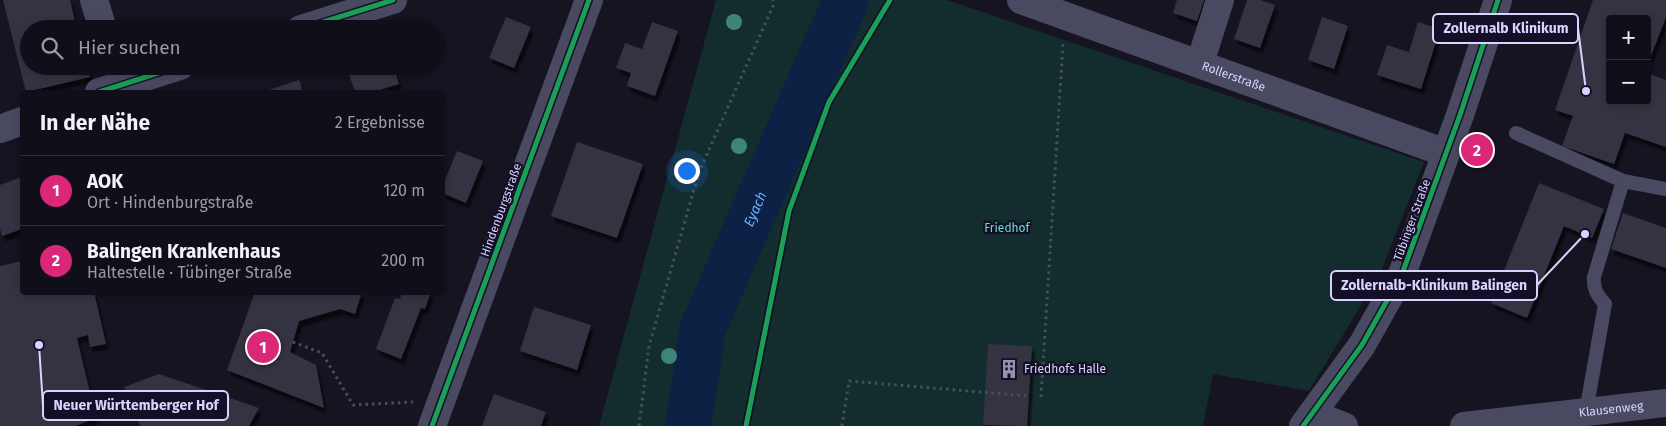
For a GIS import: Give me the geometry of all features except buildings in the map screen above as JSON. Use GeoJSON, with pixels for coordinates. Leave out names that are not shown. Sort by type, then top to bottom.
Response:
{"type":"FeatureCollection","features":[{"type":"Feature","properties":{"kind":"street"},"geometry":{"type":"LineString","coordinates":[[94,0],[100,20]]}},
{"type":"Feature","properties":{"kind":"street"},"geometry":{"type":"LineString","coordinates":[[329,20],[393,0]]}},
{"type":"Feature","properties":{"kind":"street","name":"Hindenburgstraße"},"geometry":{"type":"LineString","coordinates":[[432,426],[589,0]]}},
{"type":"Feature","properties":{"kind":"street","name":"Rollerstraße"},"geometry":{"type":"LineString","coordinates":[[1022,0],[1446,153]]}},
{"type":"Feature","properties":{"kind":"street"},"geometry":{"type":"LineString","coordinates":[[1200,63],[1220,0]]}},
{"type":"Feature","properties":{"kind":"street","name":"Tübinger Straße"},"geometry":{"type":"LineString","coordinates":[[1307,420],[1362,345],[1402,274],[1446,153],[1498,0]]}},
{"type":"Feature","properties":{"kind":"street"},"geometry":{"type":"LineString","coordinates":[[111,81],[139,75]]}},
{"type":"Feature","properties":{"kind":"street","name":"Klausenweg"},"geometry":{"type":"LineString","coordinates":[[1464,426],[1666,403]]}},
{"type":"Feature","properties":{"kind":"street"},"geometry":{"type":"LineString","coordinates":[[1307,420],[1344,426]]}},
{"type":"Feature","properties":{"kind":"lane"},"geometry":{"type":"LineString","coordinates":[[1516,133],[1623,181],[1666,189]]}},
{"type":"Feature","properties":{"kind":"lane"},"geometry":{"type":"LineString","coordinates":[[1586,412],[1606,304],[1598,297],[1593,287],[1594,277],[1623,181]]}},
{"type":"Feature","properties":{"kind":"path"},"geometry":{"type":"LineString","coordinates":[[639,426],[649,346],[699,172],[773,6],[773,0]]}},
{"type":"Feature","properties":{"kind":"path"},"geometry":{"type":"LineString","coordinates":[[746,426],[788,211],[829,102],[890,0]]}},
{"type":"Feature","properties":{"kind":"path"},"geometry":{"type":"LineString","coordinates":[[1041,397],[1064,15]]}},
{"type":"Feature","properties":{"kind":"path"},"geometry":{"type":"LineString","coordinates":[[293,342],[322,353],[353,405],[441,400]]}},
{"type":"Feature","properties":{"kind":"path"},"geometry":{"type":"LineString","coordinates":[[842,426],[849,382],[1029,396]]}},
{"type":"Feature","properties":{"kind":"green space","name":"Friedhof"},"geometry":{"type":"Polygon","coordinates":[[[716,0],[947,0],[1424,162],[1380,274],[1309,391],[1213,374],[1203,426],[599,426],[716,0]]]}},
{"type":"Feature","properties":{"kind":"waterway","name":"Eyach"},"geometry":{"type":"LineString","coordinates":[[688,426],[703,328],[846,0]]}},
{"type":"Feature","properties":{"kind":"cycle path"},"geometry":{"type":"LineString","coordinates":[[330,20],[393,0]]}},
{"type":"Feature","properties":{"kind":"cycle path"},"geometry":{"type":"LineString","coordinates":[[432,426],[589,0]]}},
{"type":"Feature","properties":{"kind":"cycle path"},"geometry":{"type":"LineString","coordinates":[[746,426],[789,211],[829,102],[890,0]]}},
{"type":"Feature","properties":{"kind":"cycle path"},"geometry":{"type":"LineString","coordinates":[[1303,426],[1362,345],[1402,274],[1460,115],[1498,0]]}},
{"type":"Feature","properties":{"kind":"cycle path"},"geometry":{"type":"LineString","coordinates":[[105,90],[152,75]]}},
{"type":"Feature","properties":{"kind":"place","name":"Zollernalb Klinikum"},"geometry":{"type":"Point","coordinates":[1586,91]}},
{"type":"Feature","properties":{"kind":"place","name":"Balingen Krankenhaus"},"geometry":{"type":"Point","coordinates":[1477,150]}},
{"type":"Feature","properties":{"kind":"place","name":"Zollernalb-Klinikum Balingen"},"geometry":{"type":"Point","coordinates":[1585,234]}},
{"type":"Feature","properties":{"kind":"place","name":"Neuer Württemberger Hof"},"geometry":{"type":"Point","coordinates":[39,345]}},
{"type":"Feature","properties":{"kind":"place","name":"AOK"},"geometry":{"type":"Point","coordinates":[263,347]}},
{"type":"Feature","properties":{"kind":"place","name":"Friedhofs Halle"},"geometry":{"type":"Point","coordinates":[1009,369]}}]}
